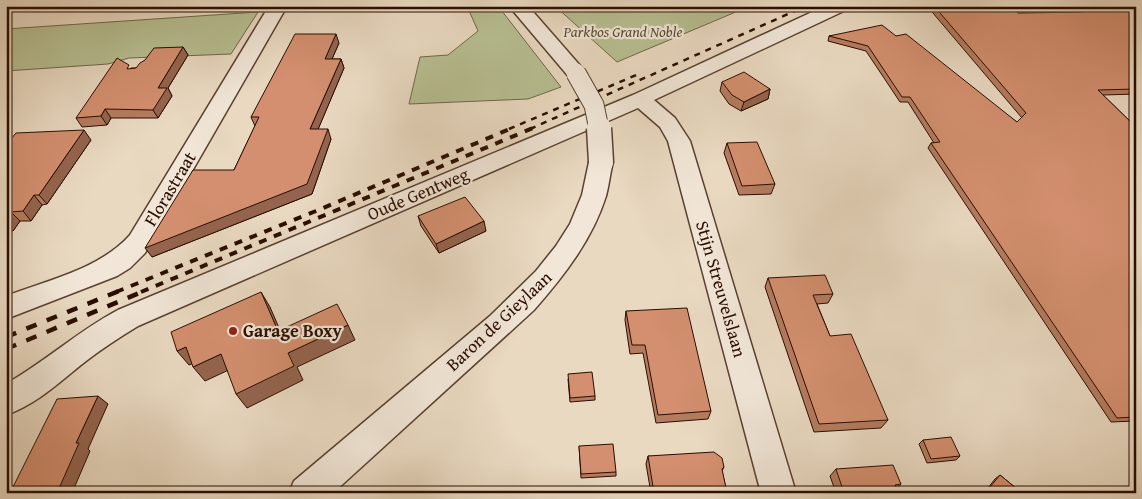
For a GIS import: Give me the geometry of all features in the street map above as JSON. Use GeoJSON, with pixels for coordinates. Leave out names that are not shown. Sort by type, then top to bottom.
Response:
{"type":"FeatureCollection","features":[{"type":"Feature","properties":{"kind":"street","name":"Florastraat"},"geometry":{"type":"LineString","coordinates":[[6,308],[107,269],[120,262],[131,252],[278,6]]}},
{"type":"Feature","properties":{"kind":"street","name":"Baron de Gieylaan"},"geometry":{"type":"LineString","coordinates":[[306,493],[430,386],[546,281],[564,257],[581,228],[592,203],[599,179],[601,162],[599,117],[591,96],[576,73],[518,6]]}},
{"type":"Feature","properties":{"kind":"street","name":"Oude Gentweg"},"geometry":{"type":"LineString","coordinates":[[6,401],[42,380],[82,347],[128,318],[640,99],[840,6]]}},
{"type":"Feature","properties":{"kind":"street","name":"Stijn Streuvelslaan"},"geometry":{"type":"LineString","coordinates":[[640,99],[667,120],[675,130],[679,141],[779,493]]}},
{"type":"Feature","properties":{"kind":"green space"},"geometry":{"type":"Polygon","coordinates":[[[467,6],[498,6],[561,87],[528,99],[409,104],[420,57],[448,55],[478,31],[467,6]]]}},
{"type":"Feature","properties":{"kind":"green space","name":"Parkbos Grand Noble"},"geometry":{"type":"Polygon","coordinates":[[[555,6],[750,6],[617,62],[555,6]]]}},
{"type":"Feature","properties":{"kind":"green space"},"geometry":{"type":"Polygon","coordinates":[[[1015,6],[1055,6],[1064,13],[1024,15],[1015,6]]]}},
{"type":"Feature","properties":{"kind":"green space"},"geometry":{"type":"Polygon","coordinates":[[[258,12],[231,54],[129,58],[108,64],[6,71],[6,29],[258,12]]]}},
{"type":"Feature","properties":{"kind":"building"},"geometry":{"type":"Polygon","coordinates":[[[934,6],[1010,6],[1018,13],[1084,12],[1077,6],[1136,6],[1136,89],[1098,90],[1136,127],[1136,417],[1117,418],[931,143],[940,142],[910,97],[902,97],[868,46],[829,36],[882,25],[896,36],[906,34],[1017,122],[1026,113],[934,6]]]}},
{"type":"Feature","properties":{"kind":"building"},"geometry":{"type":"Polygon","coordinates":[[[295,34],[336,34],[325,59],[341,59],[310,129],[328,129],[307,184],[145,248],[193,170],[234,170],[259,117],[251,117],[295,34]]]}},
{"type":"Feature","properties":{"kind":"building"},"geometry":{"type":"Polygon","coordinates":[[[183,47],[158,88],[167,88],[153,110],[105,109],[101,116],[76,118],[117,58],[129,65],[127,69],[136,68],[154,48],[183,47]]]}},
{"type":"Feature","properties":{"kind":"building"},"geometry":{"type":"Polygon","coordinates":[[[744,72],[770,89],[744,102],[732,95],[722,82],[744,72]]]}},
{"type":"Feature","properties":{"kind":"building"},"geometry":{"type":"Polygon","coordinates":[[[84,130],[39,195],[34,195],[23,211],[11,212],[6,219],[6,145],[16,133],[84,130]]]}},
{"type":"Feature","properties":{"kind":"building"},"geometry":{"type":"Polygon","coordinates":[[[757,142],[775,184],[742,186],[727,143],[757,142]]]}},
{"type":"Feature","properties":{"kind":"building"},"geometry":{"type":"Polygon","coordinates":[[[465,197],[484,221],[436,244],[418,216],[465,197]]]}},
{"type":"Feature","properties":{"kind":"building"},"geometry":{"type":"Polygon","coordinates":[[[825,275],[833,294],[813,295],[830,336],[851,334],[888,420],[819,424],[768,278],[825,275]]]}},
{"type":"Feature","properties":{"kind":"building"},"geometry":{"type":"Polygon","coordinates":[[[261,292],[278,331],[337,304],[348,325],[288,353],[294,366],[236,394],[221,354],[193,367],[186,347],[177,351],[171,332],[261,292]]]}},
{"type":"Feature","properties":{"kind":"building"},"geometry":{"type":"Polygon","coordinates":[[[687,308],[711,411],[658,415],[645,345],[632,345],[626,311],[687,308]]]}},
{"type":"Feature","properties":{"kind":"building"},"geometry":{"type":"Polygon","coordinates":[[[592,372],[595,396],[570,398],[568,374],[592,372]]]}},
{"type":"Feature","properties":{"kind":"building"},"geometry":{"type":"Polygon","coordinates":[[[98,396],[76,443],[79,443],[57,493],[10,493],[57,399],[98,396]]]}},
{"type":"Feature","properties":{"kind":"building"},"geometry":{"type":"Polygon","coordinates":[[[951,437],[960,456],[931,459],[923,440],[951,437]]]}},
{"type":"Feature","properties":{"kind":"building"},"geometry":{"type":"Polygon","coordinates":[[[613,444],[616,472],[581,474],[579,446],[613,444]]]}},
{"type":"Feature","properties":{"kind":"building"},"geometry":{"type":"Polygon","coordinates":[[[714,452],[722,458],[724,467],[722,469],[727,493],[654,493],[648,456],[714,452]]]}},
{"type":"Feature","properties":{"kind":"building"},"geometry":{"type":"Polygon","coordinates":[[[893,465],[901,484],[895,485],[898,493],[852,493],[851,489],[843,490],[836,469],[893,465]]]}},
{"type":"Feature","properties":{"kind":"building"},"geometry":{"type":"Polygon","coordinates":[[[1000,475],[1022,493],[985,493],[1000,475]]]}},
{"type":"Feature","properties":{"kind":"railway"},"geometry":{"type":"LineString","coordinates":[[530,129],[806,6]]}},
{"type":"Feature","properties":{"kind":"railway"},"geometry":{"type":"LineString","coordinates":[[509,129],[641,73]]}},
{"type":"Feature","properties":{"kind":"railway"},"geometry":{"type":"LineString","coordinates":[[116,292],[316,211],[512,128]]}},
{"type":"Feature","properties":{"kind":"railway"},"geometry":{"type":"LineString","coordinates":[[141,292],[533,128]]}},
{"type":"Feature","properties":{"kind":"railway"},"geometry":{"type":"LineString","coordinates":[[6,337],[119,291]]}},
{"type":"Feature","properties":{"kind":"railway"},"geometry":{"type":"LineString","coordinates":[[6,349],[144,291]]}},
{"type":"Feature","properties":{"kind":"place","name":"Garage Boxy"},"geometry":{"type":"Point","coordinates":[233,331]}}]}
